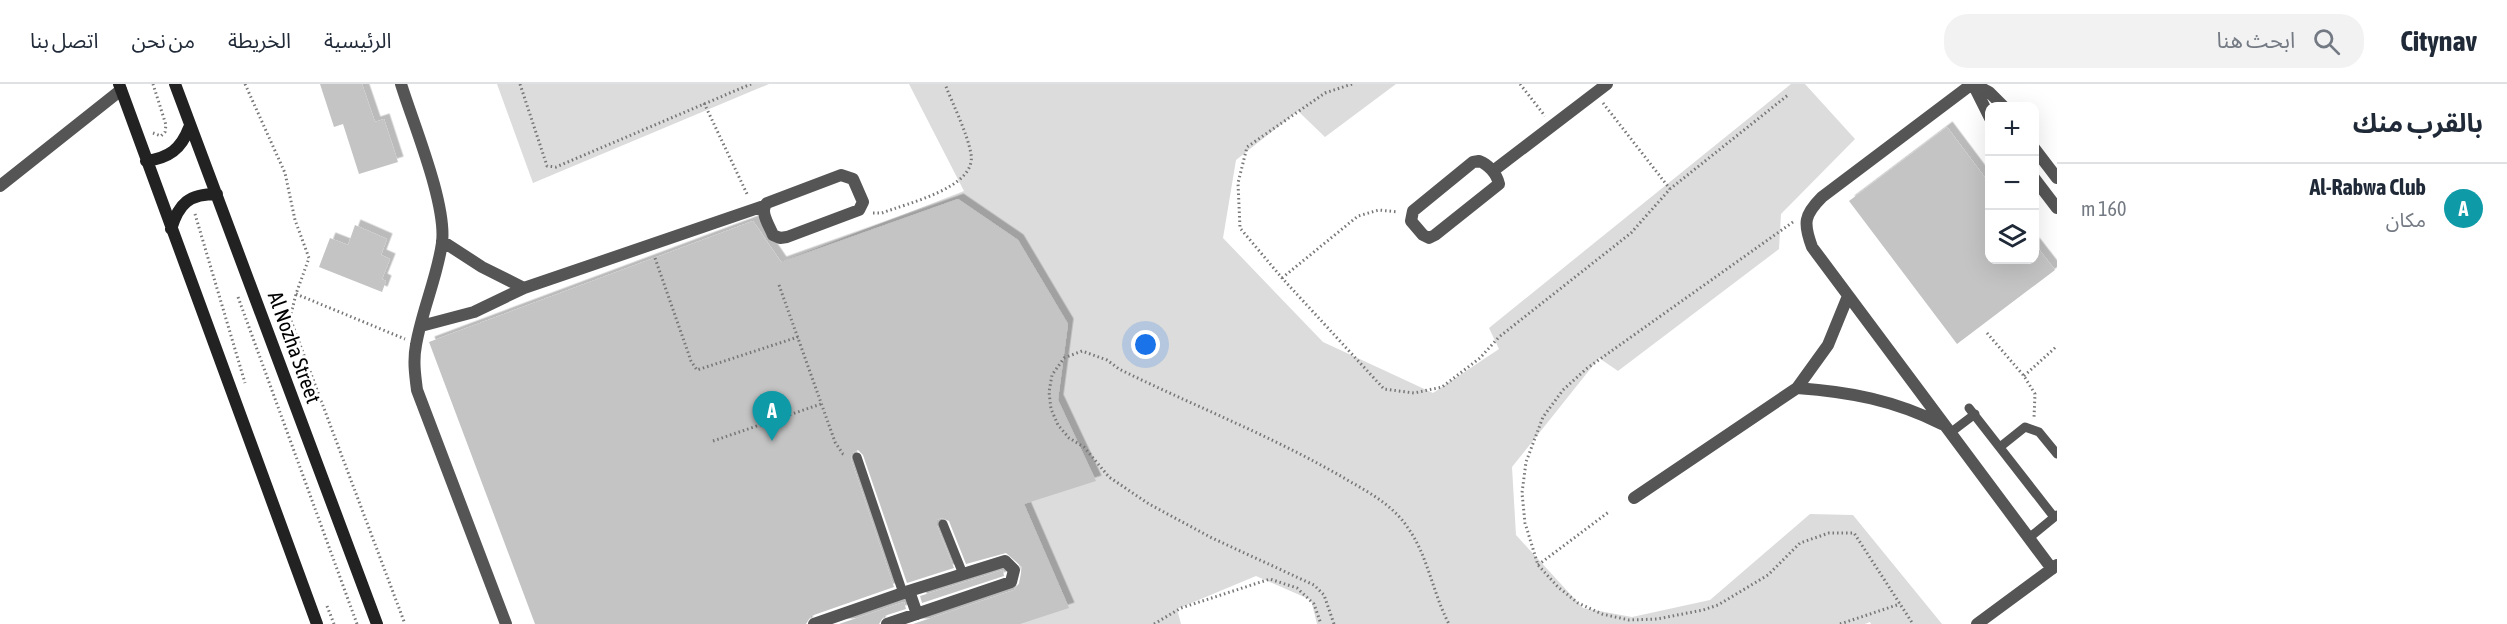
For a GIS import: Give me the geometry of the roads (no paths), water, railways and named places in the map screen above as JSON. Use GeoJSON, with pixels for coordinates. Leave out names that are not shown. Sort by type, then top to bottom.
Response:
{"type":"FeatureCollection","features":[{"type":"Feature","properties":{"kind":"main road","name":"Al Nozha Street"},"geometry":{"type":"LineString","coordinates":[[175,84],[189,128],[217,194],[377,624]]}},
{"type":"Feature","properties":{"kind":"main road"},"geometry":{"type":"LineString","coordinates":[[120,87],[318,624]]}},
{"type":"Feature","properties":{"kind":"main road"},"geometry":{"type":"LineString","coordinates":[[146,161],[161,159],[174,152],[184,141],[189,128]]}},
{"type":"Feature","properties":{"kind":"main road"},"geometry":{"type":"LineString","coordinates":[[171,229],[176,213],[186,201],[201,194],[217,194]]}},
{"type":"Feature","properties":{"kind":"street"},"geometry":{"type":"LineString","coordinates":[[401,84],[436,194],[442,241],[434,284],[416,344],[414,367],[417,390],[506,624]]}},
{"type":"Feature","properties":{"kind":"street"},"geometry":{"type":"LineString","coordinates":[[1493,171],[1607,84]]}},
{"type":"Feature","properties":{"kind":"street"},"geometry":{"type":"LineString","coordinates":[[1973,84],[1989,92],[1999,102]]}},
{"type":"Feature","properties":{"kind":"street"},"geometry":{"type":"LineString","coordinates":[[1973,84],[1985,111]]}},
{"type":"Feature","properties":{"kind":"street"},"geometry":{"type":"LineString","coordinates":[[1973,84],[1822,197],[1809,210],[1805,229],[1812,247],[1848,297],[2029,538],[2054,567],[1977,624]]}},
{"type":"Feature","properties":{"kind":"street"},"geometry":{"type":"LineString","coordinates":[[0,186],[120,87]]}},
{"type":"Feature","properties":{"kind":"street"},"geometry":{"type":"LineString","coordinates":[[2039,155],[2057,178]]}},
{"type":"Feature","properties":{"kind":"street"},"geometry":{"type":"LineString","coordinates":[[1473,162],[1485,163],[1493,171],[1499,183],[1495,188],[1435,235],[1429,238],[1423,235],[1411,221],[1413,211],[1473,162]]}},
{"type":"Feature","properties":{"kind":"street"},"geometry":{"type":"LineString","coordinates":[[422,326],[474,312],[524,288],[759,207],[767,202],[841,176],[853,179],[863,202],[859,210],[780,238],[772,236],[763,211],[759,207]]}},
{"type":"Feature","properties":{"kind":"street"},"geometry":{"type":"LineString","coordinates":[[2039,185],[2057,208]]}},
{"type":"Feature","properties":{"kind":"street"},"geometry":{"type":"LineString","coordinates":[[442,241],[482,267],[524,288]]}},
{"type":"Feature","properties":{"kind":"street"},"geometry":{"type":"LineString","coordinates":[[1634,498],[1797,388],[1828,345],[1848,297]]}},
{"type":"Feature","properties":{"kind":"street"},"geometry":{"type":"LineString","coordinates":[[1797,388],[1874,397],[1910,409],[1947,429]]}},
{"type":"Feature","properties":{"kind":"street"},"geometry":{"type":"LineString","coordinates":[[814,624],[1005,561],[1014,570],[1011,582],[887,624]]}},
{"type":"Feature","properties":{"kind":"street"},"geometry":{"type":"LineString","coordinates":[[906,592],[917,614]]}},
{"type":"Feature","properties":{"kind":"lane"},"geometry":{"type":"LineString","coordinates":[[1947,429],[1972,411],[2056,516],[2029,538]]}},
{"type":"Feature","properties":{"kind":"lane"},"geometry":{"type":"LineString","coordinates":[[2000,447],[2025,427],[2039,432],[2057,454]]}},
{"type":"Feature","properties":{"kind":"lane"},"geometry":{"type":"LineString","coordinates":[[857,457],[906,592]]}},
{"type":"Feature","properties":{"kind":"lane"},"geometry":{"type":"LineString","coordinates":[[943,524],[963,574]]}},
{"type":"Feature","properties":{"kind":"place","name":"Al-Rabwa Club"},"geometry":{"type":"Point","coordinates":[772,441]}}]}
